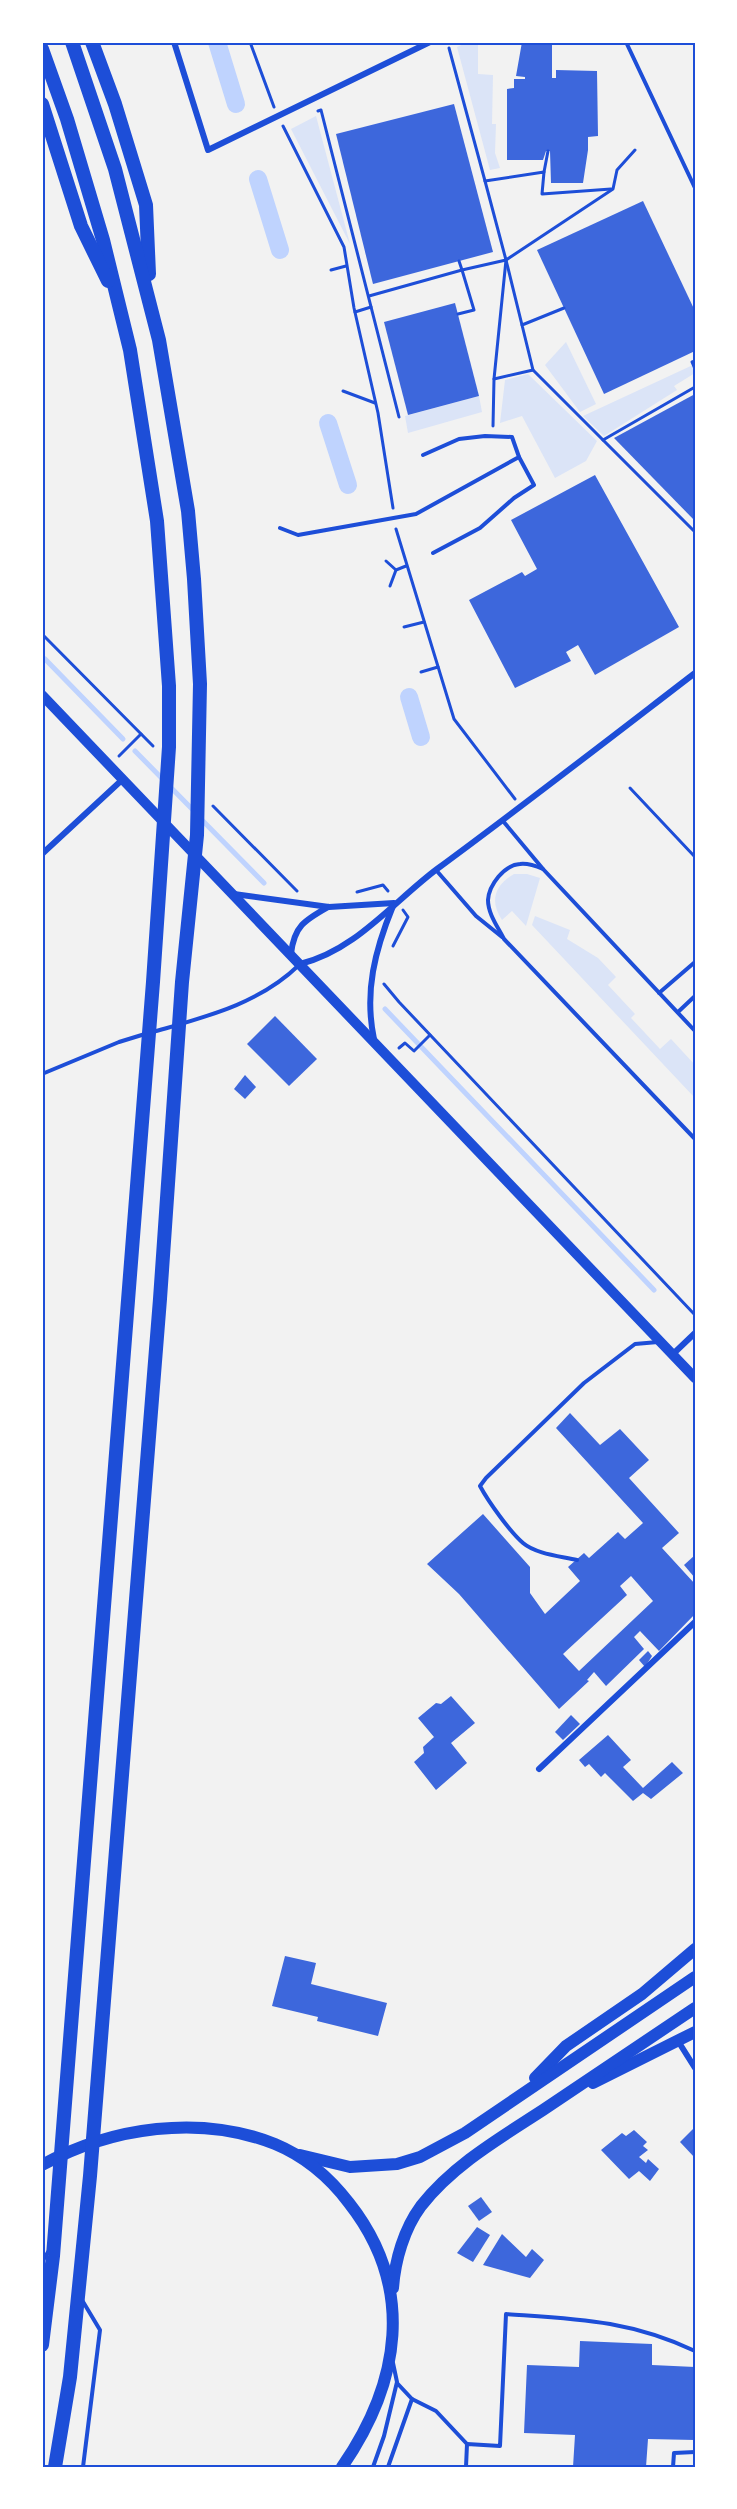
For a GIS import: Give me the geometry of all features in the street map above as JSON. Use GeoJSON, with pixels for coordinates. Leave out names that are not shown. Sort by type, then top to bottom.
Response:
{"type":"FeatureCollection","features":[{"type":"Feature","properties":{"kind":"highway"},"geometry":{"type":"LineString","coordinates":[[56,2467],[70,2377],[79,2296],[160,1299],[185,948],[197,835],[200,684],[188,511],[159,340],[115,169],[72,42]]}},
{"type":"Feature","properties":{"kind":"highway"},"geometry":{"type":"LineString","coordinates":[[92,42],[115,104],[146,205],[149,297]]}},
{"type":"Feature","properties":{"kind":"highway"},"geometry":{"type":"LineString","coordinates":[[42,49],[70,128],[121,306],[147,446],[157,521],[169,686],[169,747],[154,970],[54,2244],[42,2345]]}},
{"type":"Feature","properties":{"kind":"highway"},"geometry":{"type":"LineString","coordinates":[[42,104],[81,226],[121,306]]}},
{"type":"Feature","properties":{"kind":"main road"},"geometry":{"type":"LineString","coordinates":[[42,695],[695,1378]]}},
{"type":"Feature","properties":{"kind":"main road"},"geometry":{"type":"LineString","coordinates":[[518,2095],[566,2046],[642,1994],[695,1949]]}},
{"type":"Feature","properties":{"kind":"main road"},"geometry":{"type":"LineString","coordinates":[[42,2165],[117,2136],[188,2127],[244,2134],[291,2152],[350,2167],[397,2164],[442,2147],[695,1977]]}},
{"type":"Feature","properties":{"kind":"main road"},"geometry":{"type":"LineString","coordinates":[[342,2467],[375,2410],[387,2375],[391,2352],[392,2301],[399,2256],[410,2224],[420,2208],[459,2168],[695,2008]]}},
{"type":"Feature","properties":{"kind":"main road"},"geometry":{"type":"LineString","coordinates":[[564,2095],[695,2032]]}},
{"type":"Feature","properties":{"kind":"main road"},"geometry":{"type":"LineString","coordinates":[[291,2152],[329,2180],[362,2221],[378,2251],[389,2281],[392,2301]]}},
{"type":"Feature","properties":{"kind":"street"},"geometry":{"type":"LineString","coordinates":[[174,42],[208,150],[430,42]]}},
{"type":"Feature","properties":{"kind":"street"},"geometry":{"type":"LineString","coordinates":[[300,964],[319,960],[334,952],[436,870],[695,673]]}},
{"type":"Feature","properties":{"kind":"street"},"geometry":{"type":"LineString","coordinates":[[42,854],[123,778]]}},
{"type":"Feature","properties":{"kind":"street"},"geometry":{"type":"LineString","coordinates":[[233,894],[329,907],[394,903]]}},
{"type":"Feature","properties":{"kind":"street"},"geometry":{"type":"LineString","coordinates":[[375,1043],[369,1018],[374,960],[380,937],[394,903]]}},
{"type":"Feature","properties":{"kind":"street"},"geometry":{"type":"LineString","coordinates":[[291,954],[292,938],[300,926],[329,907]]}},
{"type":"Feature","properties":{"kind":"street"},"geometry":{"type":"LineString","coordinates":[[672,1355],[695,1333]]}},
{"type":"Feature","properties":{"kind":"street"},"geometry":{"type":"LineString","coordinates":[[539,1769],[695,1622]]}},
{"type":"Feature","properties":{"kind":"street"},"geometry":{"type":"LineString","coordinates":[[678,2042],[695,2068]]}},
{"type":"Feature","properties":{"kind":"lane"},"geometry":{"type":"LineString","coordinates":[[626,42],[695,188]]}},
{"type":"Feature","properties":{"kind":"lane"},"geometry":{"type":"LineString","coordinates":[[423,455],[459,439],[512,437],[519,457],[534,485],[514,498],[480,528],[433,553]]}},
{"type":"Feature","properties":{"kind":"lane"},"geometry":{"type":"LineString","coordinates":[[280,528],[298,536],[416,514],[519,457]]}},
{"type":"Feature","properties":{"kind":"lane"},"geometry":{"type":"LineString","coordinates":[[503,821],[543,869],[695,1030]]}},
{"type":"Feature","properties":{"kind":"lane"},"geometry":{"type":"LineString","coordinates":[[504,939],[490,911],[488,900],[497,878],[511,867],[520,864],[543,869]]}},
{"type":"Feature","properties":{"kind":"lane"},"geometry":{"type":"LineString","coordinates":[[436,870],[476,916],[504,939],[695,1139]]}},
{"type":"Feature","properties":{"kind":"lane"},"geometry":{"type":"LineString","coordinates":[[659,993],[695,962]]}},
{"type":"Feature","properties":{"kind":"lane"},"geometry":{"type":"LineString","coordinates":[[42,1074],[119,1042],[224,1012],[270,987],[300,964]]}},
{"type":"Feature","properties":{"kind":"lane"},"geometry":{"type":"LineString","coordinates":[[678,1012],[695,996]]}},
{"type":"Feature","properties":{"kind":"lane"},"geometry":{"type":"LineString","coordinates":[[577,1560],[544,1553],[523,1544],[486,1498],[480,1486],[584,1383],[634,1344],[659,1342]]}},
{"type":"Feature","properties":{"kind":"lane"},"geometry":{"type":"LineString","coordinates":[[42,2262],[54,2244]]}},
{"type":"Feature","properties":{"kind":"lane"},"geometry":{"type":"LineString","coordinates":[[79,2296],[100,2330],[83,2467]]}},
{"type":"Feature","properties":{"kind":"lane"},"geometry":{"type":"LineString","coordinates":[[397,2382],[412,2399],[436,2411],[467,2444],[500,2446],[506,2314],[596,2320],[646,2331],[695,2351]]}},
{"type":"Feature","properties":{"kind":"lane"},"geometry":{"type":"LineString","coordinates":[[373,2467],[384,2436],[397,2382],[391,2352]]}},
{"type":"Feature","properties":{"kind":"lane"},"geometry":{"type":"LineString","coordinates":[[388,2467],[412,2399]]}},
{"type":"Feature","properties":{"kind":"lane"},"geometry":{"type":"LineString","coordinates":[[466,2467],[467,2444]]}},
{"type":"Feature","properties":{"kind":"lane"},"geometry":{"type":"LineString","coordinates":[[674,2467],[674,2453],[695,2452]]}},
{"type":"Feature","properties":{"kind":"path"},"geometry":{"type":"LineString","coordinates":[[250,42],[266,88],[284,128],[345,247],[346,266],[375,403],[393,510]]}},
{"type":"Feature","properties":{"kind":"path"},"geometry":{"type":"LineString","coordinates":[[448,48],[506,260],[533,370],[695,532]]}},
{"type":"Feature","properties":{"kind":"path"},"geometry":{"type":"LineString","coordinates":[[312,114],[321,110],[399,417]]}},
{"type":"Feature","properties":{"kind":"path"},"geometry":{"type":"LineString","coordinates":[[284,128],[294,123]]}},
{"type":"Feature","properties":{"kind":"path"},"geometry":{"type":"LineString","coordinates":[[368,296],[506,260],[613,189],[617,170],[635,150]]}},
{"type":"Feature","properties":{"kind":"path"},"geometry":{"type":"LineString","coordinates":[[548,151],[542,194],[613,189]]}},
{"type":"Feature","properties":{"kind":"path"},"geometry":{"type":"LineString","coordinates":[[485,181],[544,172]]}},
{"type":"Feature","properties":{"kind":"path"},"geometry":{"type":"LineString","coordinates":[[493,436],[494,379],[506,260]]}},
{"type":"Feature","properties":{"kind":"path"},"geometry":{"type":"LineString","coordinates":[[458,314],[474,310],[459,261]]}},
{"type":"Feature","properties":{"kind":"path"},"geometry":{"type":"LineString","coordinates":[[331,270],[346,266]]}},
{"type":"Feature","properties":{"kind":"path"},"geometry":{"type":"LineString","coordinates":[[355,312],[371,307]]}},
{"type":"Feature","properties":{"kind":"path"},"geometry":{"type":"LineString","coordinates":[[522,325],[564,308]]}},
{"type":"Feature","properties":{"kind":"path"},"geometry":{"type":"LineString","coordinates":[[695,361],[692,362],[695,369]]}},
{"type":"Feature","properties":{"kind":"path"},"geometry":{"type":"LineString","coordinates":[[494,379],[533,370]]}},
{"type":"Feature","properties":{"kind":"path"},"geometry":{"type":"LineString","coordinates":[[603,440],[695,387]]}},
{"type":"Feature","properties":{"kind":"path"},"geometry":{"type":"LineString","coordinates":[[343,391],[375,403]]}},
{"type":"Feature","properties":{"kind":"path"},"geometry":{"type":"LineString","coordinates":[[396,527],[454,719],[521,807]]}},
{"type":"Feature","properties":{"kind":"path"},"geometry":{"type":"LineString","coordinates":[[386,561],[396,570]]}},
{"type":"Feature","properties":{"kind":"path"},"geometry":{"type":"LineString","coordinates":[[390,586],[396,570],[406,566]]}},
{"type":"Feature","properties":{"kind":"path"},"geometry":{"type":"LineString","coordinates":[[404,627],[424,622]]}},
{"type":"Feature","properties":{"kind":"path"},"geometry":{"type":"LineString","coordinates":[[421,672],[438,667]]}},
{"type":"Feature","properties":{"kind":"path"},"geometry":{"type":"LineString","coordinates":[[110,764],[141,734]]}},
{"type":"Feature","properties":{"kind":"path"},"geometry":{"type":"LineString","coordinates":[[630,788],[695,857]]}},
{"type":"Feature","properties":{"kind":"path"},"geometry":{"type":"LineString","coordinates":[[390,952],[408,917]]}},
{"type":"Feature","properties":{"kind":"path"},"geometry":{"type":"LineString","coordinates":[[385,976],[384,984],[428,1036],[695,1315]]}},
{"type":"Feature","properties":{"kind":"path"},"geometry":{"type":"LineString","coordinates":[[414,1051],[428,1036]]}},
{"type":"Feature","properties":{"kind":"shaded area"},"geometry":{"type":"Polygon","coordinates":[[[468,42],[478,42],[478,74],[493,75],[492,124],[496,124],[495,153],[500,168],[490,170],[457,47],[468,42]]]}},
{"type":"Feature","properties":{"kind":"shaded area"},"geometry":{"type":"Polygon","coordinates":[[[316,116],[350,244],[291,129],[316,116]]]}},
{"type":"Feature","properties":{"kind":"shaded area"},"geometry":{"type":"Polygon","coordinates":[[[566,342],[596,404],[580,412],[545,365],[566,342]]]}},
{"type":"Feature","properties":{"kind":"shaded area"},"geometry":{"type":"Polygon","coordinates":[[[695,364],[695,373],[674,386],[677,390],[604,436],[583,416],[695,364]]]}},
{"type":"Feature","properties":{"kind":"shaded area"},"geometry":{"type":"Polygon","coordinates":[[[528,374],[597,441],[586,461],[555,478],[522,416],[500,423],[505,380],[528,374]]]}},
{"type":"Feature","properties":{"kind":"shaded area"},"geometry":{"type":"Polygon","coordinates":[[[479,396],[482,412],[408,433],[405,416],[479,396]]]}},
{"type":"Feature","properties":{"kind":"shaded area"},"geometry":{"type":"Polygon","coordinates":[[[514,874],[527,874],[540,878],[526,926],[512,911],[502,920],[496,906],[498,888],[514,874]]]}},
{"type":"Feature","properties":{"kind":"shaded area"},"geometry":{"type":"Polygon","coordinates":[[[535,916],[570,930],[567,939],[598,958],[616,977],[608,985],[635,1014],[631,1018],[660,1049],[671,1039],[695,1065],[695,1098],[532,925],[535,916]]]}},
{"type":"Feature","properties":{"kind":"building"},"geometry":{"type":"Polygon","coordinates":[[[522,42],[552,43],[552,78],[556,78],[556,70],[597,71],[598,136],[588,137],[583,183],[551,183],[550,151],[546,151],[543,160],[507,160],[507,89],[514,88],[514,79],[525,79],[525,77],[516,76],[522,42]]]}},
{"type":"Feature","properties":{"kind":"building"},"geometry":{"type":"Polygon","coordinates":[[[454,104],[493,252],[373,284],[336,134],[454,104]]]}},
{"type":"Feature","properties":{"kind":"building"},"geometry":{"type":"Polygon","coordinates":[[[643,201],[695,311],[695,351],[604,394],[537,250],[643,201]]]}},
{"type":"Feature","properties":{"kind":"building"},"geometry":{"type":"Polygon","coordinates":[[[455,303],[479,396],[408,415],[384,322],[455,303]]]}},
{"type":"Feature","properties":{"kind":"building"},"geometry":{"type":"Polygon","coordinates":[[[695,394],[695,521],[614,438],[695,394]]]}},
{"type":"Feature","properties":{"kind":"building"},"geometry":{"type":"Polygon","coordinates":[[[595,475],[679,627],[595,675],[578,645],[566,652],[571,661],[515,688],[469,600],[522,572],[525,576],[537,569],[511,520],[595,475]]]}},
{"type":"Feature","properties":{"kind":"building"},"geometry":{"type":"Polygon","coordinates":[[[275,1016],[317,1059],[289,1086],[247,1044],[275,1016]]]}},
{"type":"Feature","properties":{"kind":"building"},"geometry":{"type":"Polygon","coordinates":[[[245,1075],[256,1087],[245,1099],[234,1089],[245,1075]]]}},
{"type":"Feature","properties":{"kind":"building"},"geometry":{"type":"Polygon","coordinates":[[[570,1413],[600,1445],[620,1429],[649,1460],[629,1478],[679,1533],[662,1548],[695,1584],[695,1614],[659,1651],[640,1631],[634,1637],[644,1649],[606,1686],[594,1672],[587,1680],[589,1681],[559,1709],[459,1594],[427,1564],[483,1514],[530,1567],[530,1593],[545,1614],[580,1581],[568,1567],[584,1553],[589,1558],[618,1532],[625,1539],[643,1523],[556,1428],[570,1413]],[[631,1576],[620,1586],[627,1595],[563,1654],[579,1671],[653,1601],[631,1576]]]}},
{"type":"Feature","properties":{"kind":"building"},"geometry":{"type":"Polygon","coordinates":[[[695,1555],[695,1578],[684,1565],[695,1555]]]}},
{"type":"Feature","properties":{"kind":"building"},"geometry":{"type":"Polygon","coordinates":[[[648,1651],[652,1656],[645,1667],[639,1660],[648,1651]]]}},
{"type":"Feature","properties":{"kind":"building"},"geometry":{"type":"Polygon","coordinates":[[[451,1696],[475,1723],[451,1743],[467,1763],[436,1790],[414,1762],[424,1753],[423,1747],[434,1737],[418,1718],[436,1703],[441,1704],[451,1696]]]}},
{"type":"Feature","properties":{"kind":"building"},"geometry":{"type":"Polygon","coordinates":[[[571,1715],[580,1724],[563,1740],[555,1732],[571,1715]]]}},
{"type":"Feature","properties":{"kind":"building"},"geometry":{"type":"Polygon","coordinates":[[[608,1735],[631,1760],[623,1767],[643,1788],[672,1762],[683,1773],[651,1799],[643,1793],[633,1801],[605,1773],[601,1777],[589,1764],[585,1767],[579,1760],[608,1735]]]}},
{"type":"Feature","properties":{"kind":"building"},"geometry":{"type":"Polygon","coordinates":[[[285,1956],[316,1963],[311,1984],[387,2003],[378,2036],[317,2021],[318,2017],[272,2006],[285,1956]]]}},
{"type":"Feature","properties":{"kind":"building"},"geometry":{"type":"Polygon","coordinates":[[[695,2127],[695,2158],[680,2142],[695,2127]]]}},
{"type":"Feature","properties":{"kind":"building"},"geometry":{"type":"Polygon","coordinates":[[[634,2130],[647,2142],[643,2146],[648,2150],[639,2157],[646,2163],[648,2159],[659,2169],[650,2181],[639,2171],[629,2179],[601,2150],[622,2133],[626,2136],[634,2130]]]}},
{"type":"Feature","properties":{"kind":"building"},"geometry":{"type":"Polygon","coordinates":[[[481,2197],[492,2212],[479,2221],[468,2206],[481,2197]]]}},
{"type":"Feature","properties":{"kind":"building"},"geometry":{"type":"Polygon","coordinates":[[[477,2227],[490,2235],[473,2262],[457,2253],[477,2227]]]}},
{"type":"Feature","properties":{"kind":"building"},"geometry":{"type":"Polygon","coordinates":[[[502,2234],[526,2257],[532,2249],[544,2260],[530,2278],[483,2265],[502,2234]]]}},
{"type":"Feature","properties":{"kind":"building"},"geometry":{"type":"Polygon","coordinates":[[[580,2341],[652,2344],[652,2365],[695,2367],[695,2440],[648,2439],[646,2467],[573,2467],[575,2435],[524,2433],[527,2365],[579,2367],[580,2341]]]}},
{"type":"Feature","properties":{"kind":"waterway"},"geometry":{"type":"LineString","coordinates":[[217,42],[236,104]]}},
{"type":"Feature","properties":{"kind":"waterway"},"geometry":{"type":"LineString","coordinates":[[258,179],[280,250]]}},
{"type":"Feature","properties":{"kind":"waterway"},"geometry":{"type":"LineString","coordinates":[[328,423],[348,485]]}},
{"type":"Feature","properties":{"kind":"waterway"},"geometry":{"type":"LineString","coordinates":[[45,659],[123,739]]}},
{"type":"Feature","properties":{"kind":"waterway"},"geometry":{"type":"LineString","coordinates":[[409,697],[421,737]]}},
{"type":"Feature","properties":{"kind":"waterway"},"geometry":{"type":"LineString","coordinates":[[135,751],[194,811]]}},
{"type":"Feature","properties":{"kind":"waterway"},"geometry":{"type":"LineString","coordinates":[[200,818],[264,883]]}},
{"type":"Feature","properties":{"kind":"waterway"},"geometry":{"type":"LineString","coordinates":[[385,1009],[654,1290]]}}]}
